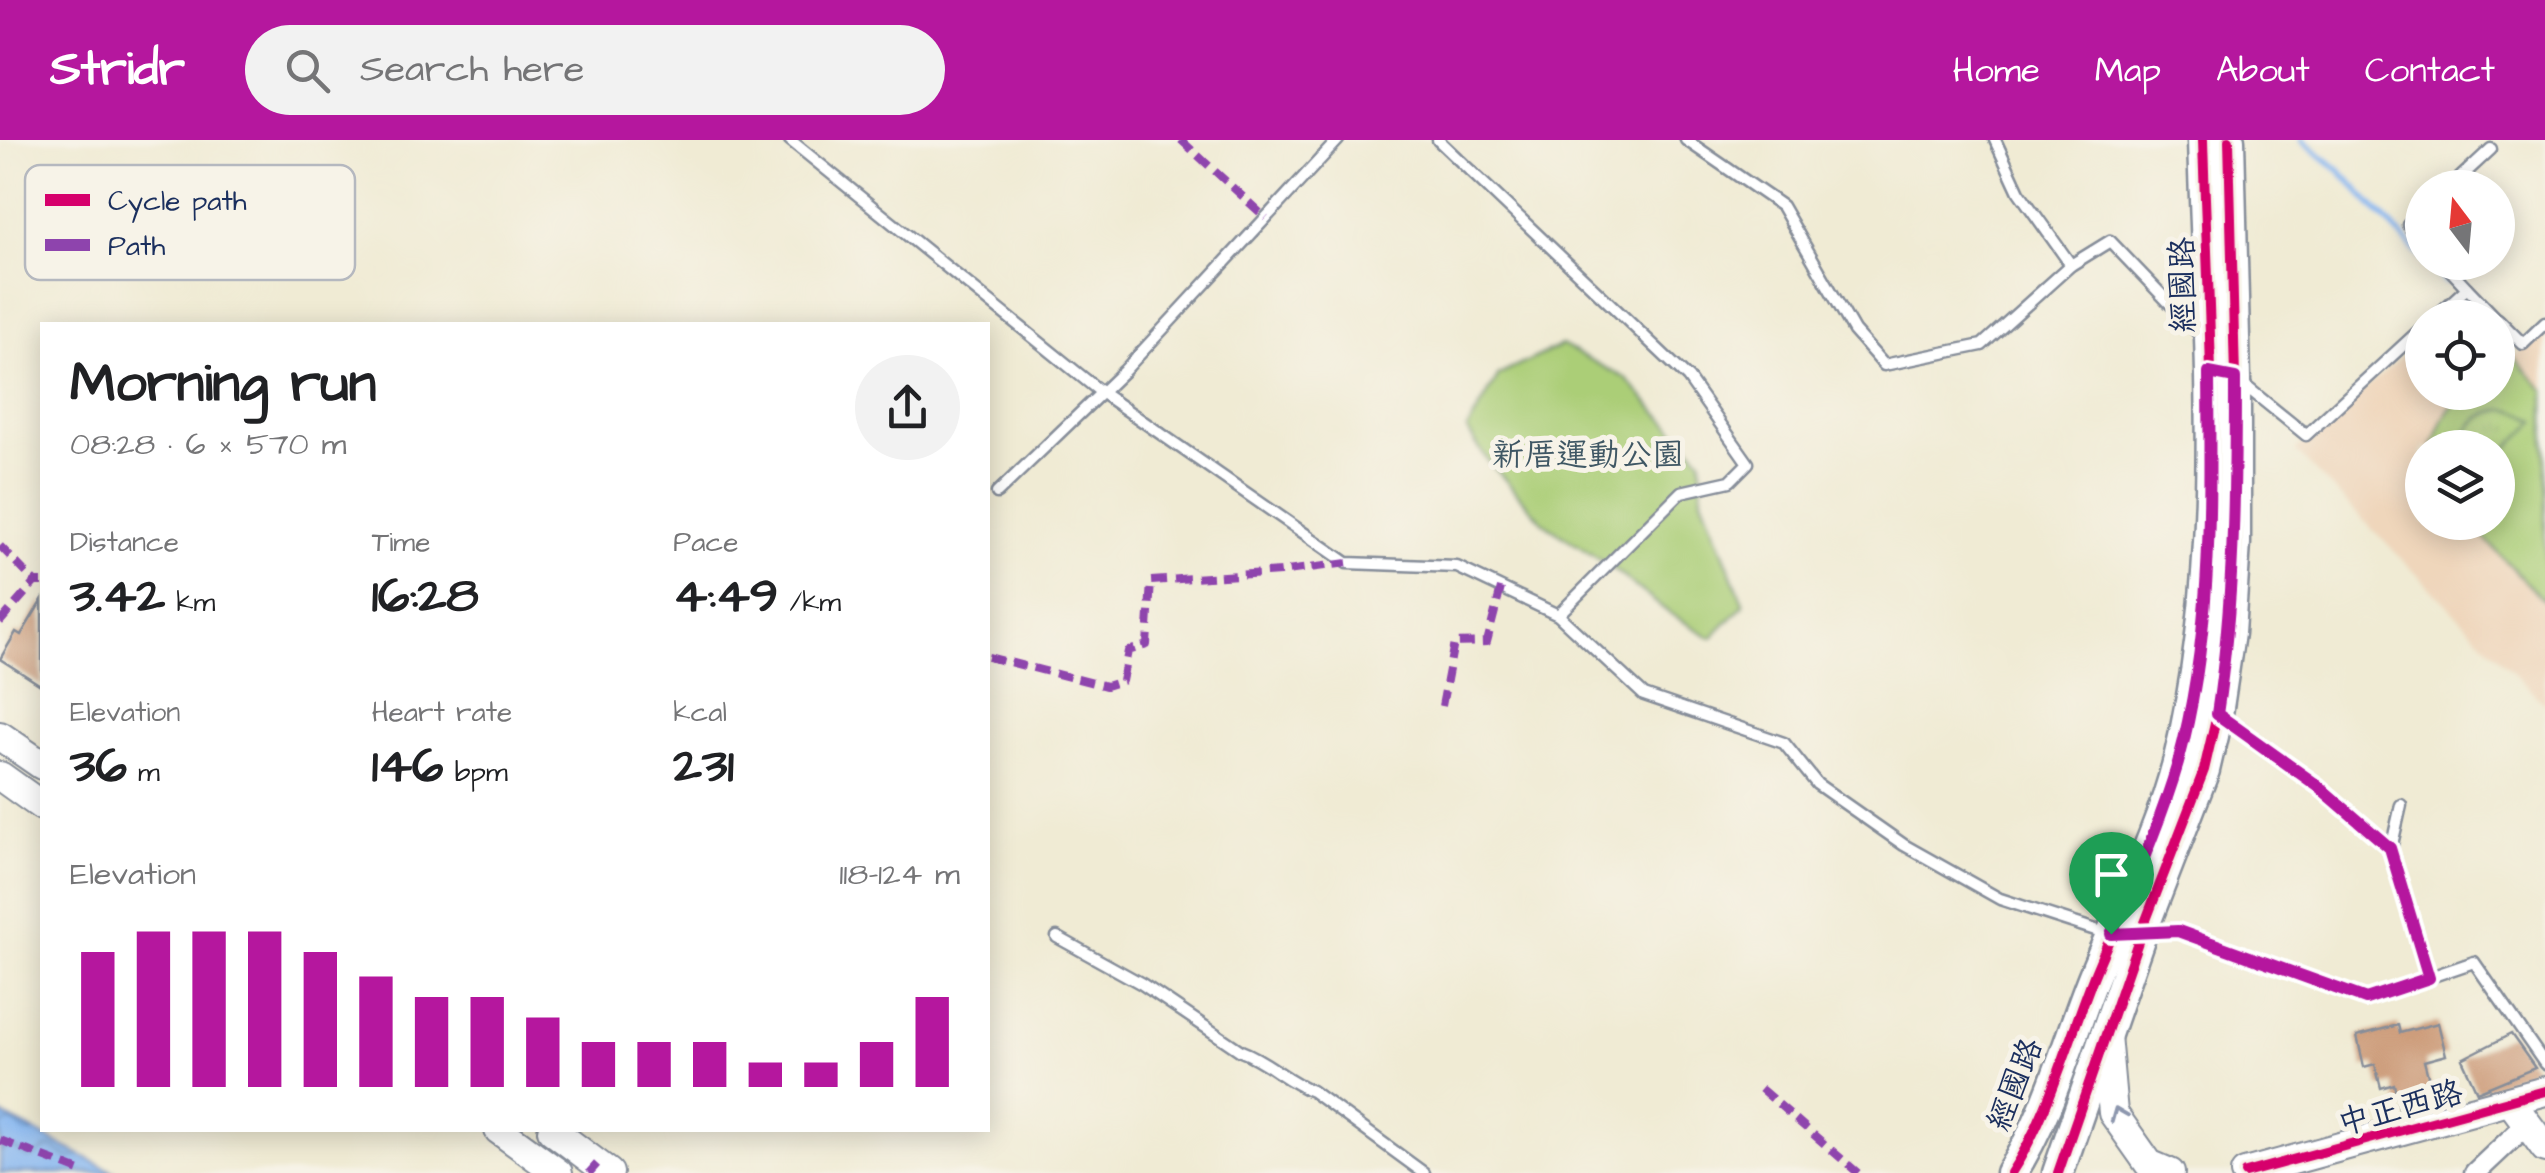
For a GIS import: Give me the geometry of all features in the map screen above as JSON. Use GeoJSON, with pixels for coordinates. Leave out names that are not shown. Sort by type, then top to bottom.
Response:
{"type":"FeatureCollection","features":[{"type":"Feature","properties":{"kind":"main road","name":"經國路"},"geometry":{"type":"LineString","coordinates":[[2011,1173],[2030,1145],[2204,770],[2217,714],[2229,633],[2234,543],[2203,140]]}},
{"type":"Feature","properties":{"kind":"main road","name":"經國路"},"geometry":{"type":"LineString","coordinates":[[2058,1173],[2106,1034],[2136,879],[2178,763],[2194,684],[2206,597],[2229,140]]}},
{"type":"Feature","properties":{"kind":"street"},"geometry":{"type":"LineString","coordinates":[[0,736],[40,764]]}},
{"type":"Feature","properties":{"kind":"street"},"geometry":{"type":"LineString","coordinates":[[0,776],[40,805]]}},
{"type":"Feature","properties":{"kind":"street"},"geometry":{"type":"LineString","coordinates":[[2106,1034],[2113,1114],[2149,1164],[2170,1173]]}},
{"type":"Feature","properties":{"kind":"street","name":"中正西路"},"geometry":{"type":"LineString","coordinates":[[2245,1173],[2518,1114],[2545,1091]]}},
{"type":"Feature","properties":{"kind":"street"},"geometry":{"type":"LineString","coordinates":[[2475,1173],[2518,1114],[2545,1148]]}},
{"type":"Feature","properties":{"kind":"street"},"geometry":{"type":"LineString","coordinates":[[502,1132],[558,1173]]}},
{"type":"Feature","properties":{"kind":"street"},"geometry":{"type":"LineString","coordinates":[[555,1132],[609,1173]]}},
{"type":"Feature","properties":{"kind":"lane"},"geometry":{"type":"LineString","coordinates":[[790,140],[1102,393],[1346,563],[1458,567],[1558,615],[1644,695],[1784,744],[1817,784],[1904,846],[2000,899],[2126,934],[2178,931],[2366,999],[2474,962],[2545,1064]]}},
{"type":"Feature","properties":{"kind":"lane"},"geometry":{"type":"LineString","coordinates":[[997,493],[1102,393],[1338,140]]}},
{"type":"Feature","properties":{"kind":"lane"},"geometry":{"type":"LineString","coordinates":[[1438,140],[1688,378],[1748,463],[1730,481],[1681,492],[1558,615]]}},
{"type":"Feature","properties":{"kind":"lane"},"geometry":{"type":"LineString","coordinates":[[1686,140],[1782,206],[1854,330],[1884,365],[1982,346],[2071,265],[2110,241],[2218,365],[2306,435],[2405,344]]}},
{"type":"Feature","properties":{"kind":"lane"},"geometry":{"type":"LineString","coordinates":[[1994,140],[2019,192],[2071,265]]}},
{"type":"Feature","properties":{"kind":"lane"},"geometry":{"type":"LineString","coordinates":[[2468,170],[2491,149]]}},
{"type":"Feature","properties":{"kind":"lane"},"geometry":{"type":"LineString","coordinates":[[2459,280],[2478,300]]}},
{"type":"Feature","properties":{"kind":"lane"},"geometry":{"type":"LineString","coordinates":[[2453,300],[2466,288]]}},
{"type":"Feature","properties":{"kind":"lane"},"geometry":{"type":"LineString","coordinates":[[2515,336],[2523,344],[2545,323]]}},
{"type":"Feature","properties":{"kind":"lane"},"geometry":{"type":"LineString","coordinates":[[2217,714],[2318,786],[2390,848]]}},
{"type":"Feature","properties":{"kind":"lane"},"geometry":{"type":"LineString","coordinates":[[2401,805],[2390,848],[2429,978]]}},
{"type":"Feature","properties":{"kind":"lane"},"geometry":{"type":"LineString","coordinates":[[1057,937],[1142,984],[1242,1051],[1260,1058],[1424,1173]]}},
{"type":"Feature","properties":{"kind":"shaded area"},"geometry":{"type":"Polygon","coordinates":[[[2545,327],[2545,704],[2295,451],[2405,354],[2405,410],[2515,410],[2515,354],[2545,327]]]}},
{"type":"Feature","properties":{"kind":"green space","name":"新厝運動公園"},"geometry":{"type":"Polygon","coordinates":[[[1562,345],[1625,378],[1701,458],[1702,498],[1744,605],[1712,638],[1669,613],[1609,566],[1544,523],[1489,462],[1467,430],[1499,375],[1562,345]]]}},
{"type":"Feature","properties":{"kind":"green space"},"geometry":{"type":"Polygon","coordinates":[[[2515,358],[2545,391],[2545,602],[2486,540],[2515,540],[2515,441],[2536,421],[2513,410],[2515,358]]]}},
{"type":"Feature","properties":{"kind":"green space"},"geometry":{"type":"Polygon","coordinates":[[[2450,410],[2501,410],[2480,417],[2468,430],[2438,430],[2450,410]]]}},
{"type":"Feature","properties":{"kind":"green space"},"geometry":{"type":"Polygon","coordinates":[[[2523,412],[2536,422],[2515,441],[2515,430],[2468,430],[2490,413],[2523,412]]]}},
{"type":"Feature","properties":{"kind":"water"},"geometry":{"type":"Polygon","coordinates":[[[0,1114],[116,1173],[0,1173],[0,1114]]]}},
{"type":"Feature","properties":{"kind":"building"},"geometry":{"type":"Polygon","coordinates":[[[40,603],[40,685],[0,659],[16,632],[21,635],[40,603]]]}},
{"type":"Feature","properties":{"kind":"building"},"geometry":{"type":"Polygon","coordinates":[[[2438,1023],[2446,1055],[2424,1061],[2434,1099],[2399,1108],[2394,1084],[2381,1088],[2375,1064],[2364,1067],[2357,1036],[2398,1025],[2400,1033],[2438,1023]]]}},
{"type":"Feature","properties":{"kind":"building"},"geometry":{"type":"Polygon","coordinates":[[[2511,1034],[2535,1068],[2477,1092],[2462,1059],[2511,1034]]]}},
{"type":"Feature","properties":{"kind":"waterway"},"geometry":{"type":"LineString","coordinates":[[2302,140],[2340,171],[2405,240]]}},
{"type":"Feature","properties":{"kind":"marked path"},"geometry":{"type":"LineString","coordinates":[[1181,140],[1266,218]]}},
{"type":"Feature","properties":{"kind":"marked path"},"geometry":{"type":"LineString","coordinates":[[0,546],[35,582],[40,582]]}},
{"type":"Feature","properties":{"kind":"marked path"},"geometry":{"type":"LineString","coordinates":[[990,657],[1106,686],[1122,681],[1128,651],[1147,645],[1151,581],[1347,563]]}},
{"type":"Feature","properties":{"kind":"marked path"},"geometry":{"type":"LineString","coordinates":[[0,622],[35,582]]}},
{"type":"Feature","properties":{"kind":"marked path"},"geometry":{"type":"LineString","coordinates":[[1442,706],[1454,643],[1487,642],[1501,588]]}},
{"type":"Feature","properties":{"kind":"marked path"},"geometry":{"type":"LineString","coordinates":[[1761,1089],[1858,1173]]}},
{"type":"Feature","properties":{"kind":"marked path"},"geometry":{"type":"LineString","coordinates":[[0,1140],[85,1173]]}},
{"type":"Feature","properties":{"kind":"marked path"},"geometry":{"type":"LineString","coordinates":[[589,1173],[597,1164]]}},
{"type":"Feature","properties":{"kind":"cycle path"},"geometry":{"type":"LineString","coordinates":[[2011,1173],[2047,1103],[2093,978],[2162,815],[2179,759],[2194,683],[2210,529],[2212,451],[2203,140]]}},
{"type":"Feature","properties":{"kind":"cycle path"},"geometry":{"type":"LineString","coordinates":[[2058,1173],[2141,933],[2204,770],[2217,714],[2229,633],[2235,543],[2229,140]]}},
{"type":"Feature","properties":{"kind":"cycle path"},"geometry":{"type":"LineString","coordinates":[[2245,1173],[2545,1091]]}},
{"type":"Feature","properties":{"kind":"route"},"geometry":{"type":"LineString","coordinates":[[2209,373],[2235,378],[2234,543],[2229,633],[2217,714],[2318,786],[2390,848],[2429,978],[2366,999],[2178,931],[2111,934],[2136,879],[2178,763],[2206,597],[2209,373]]}}]}
